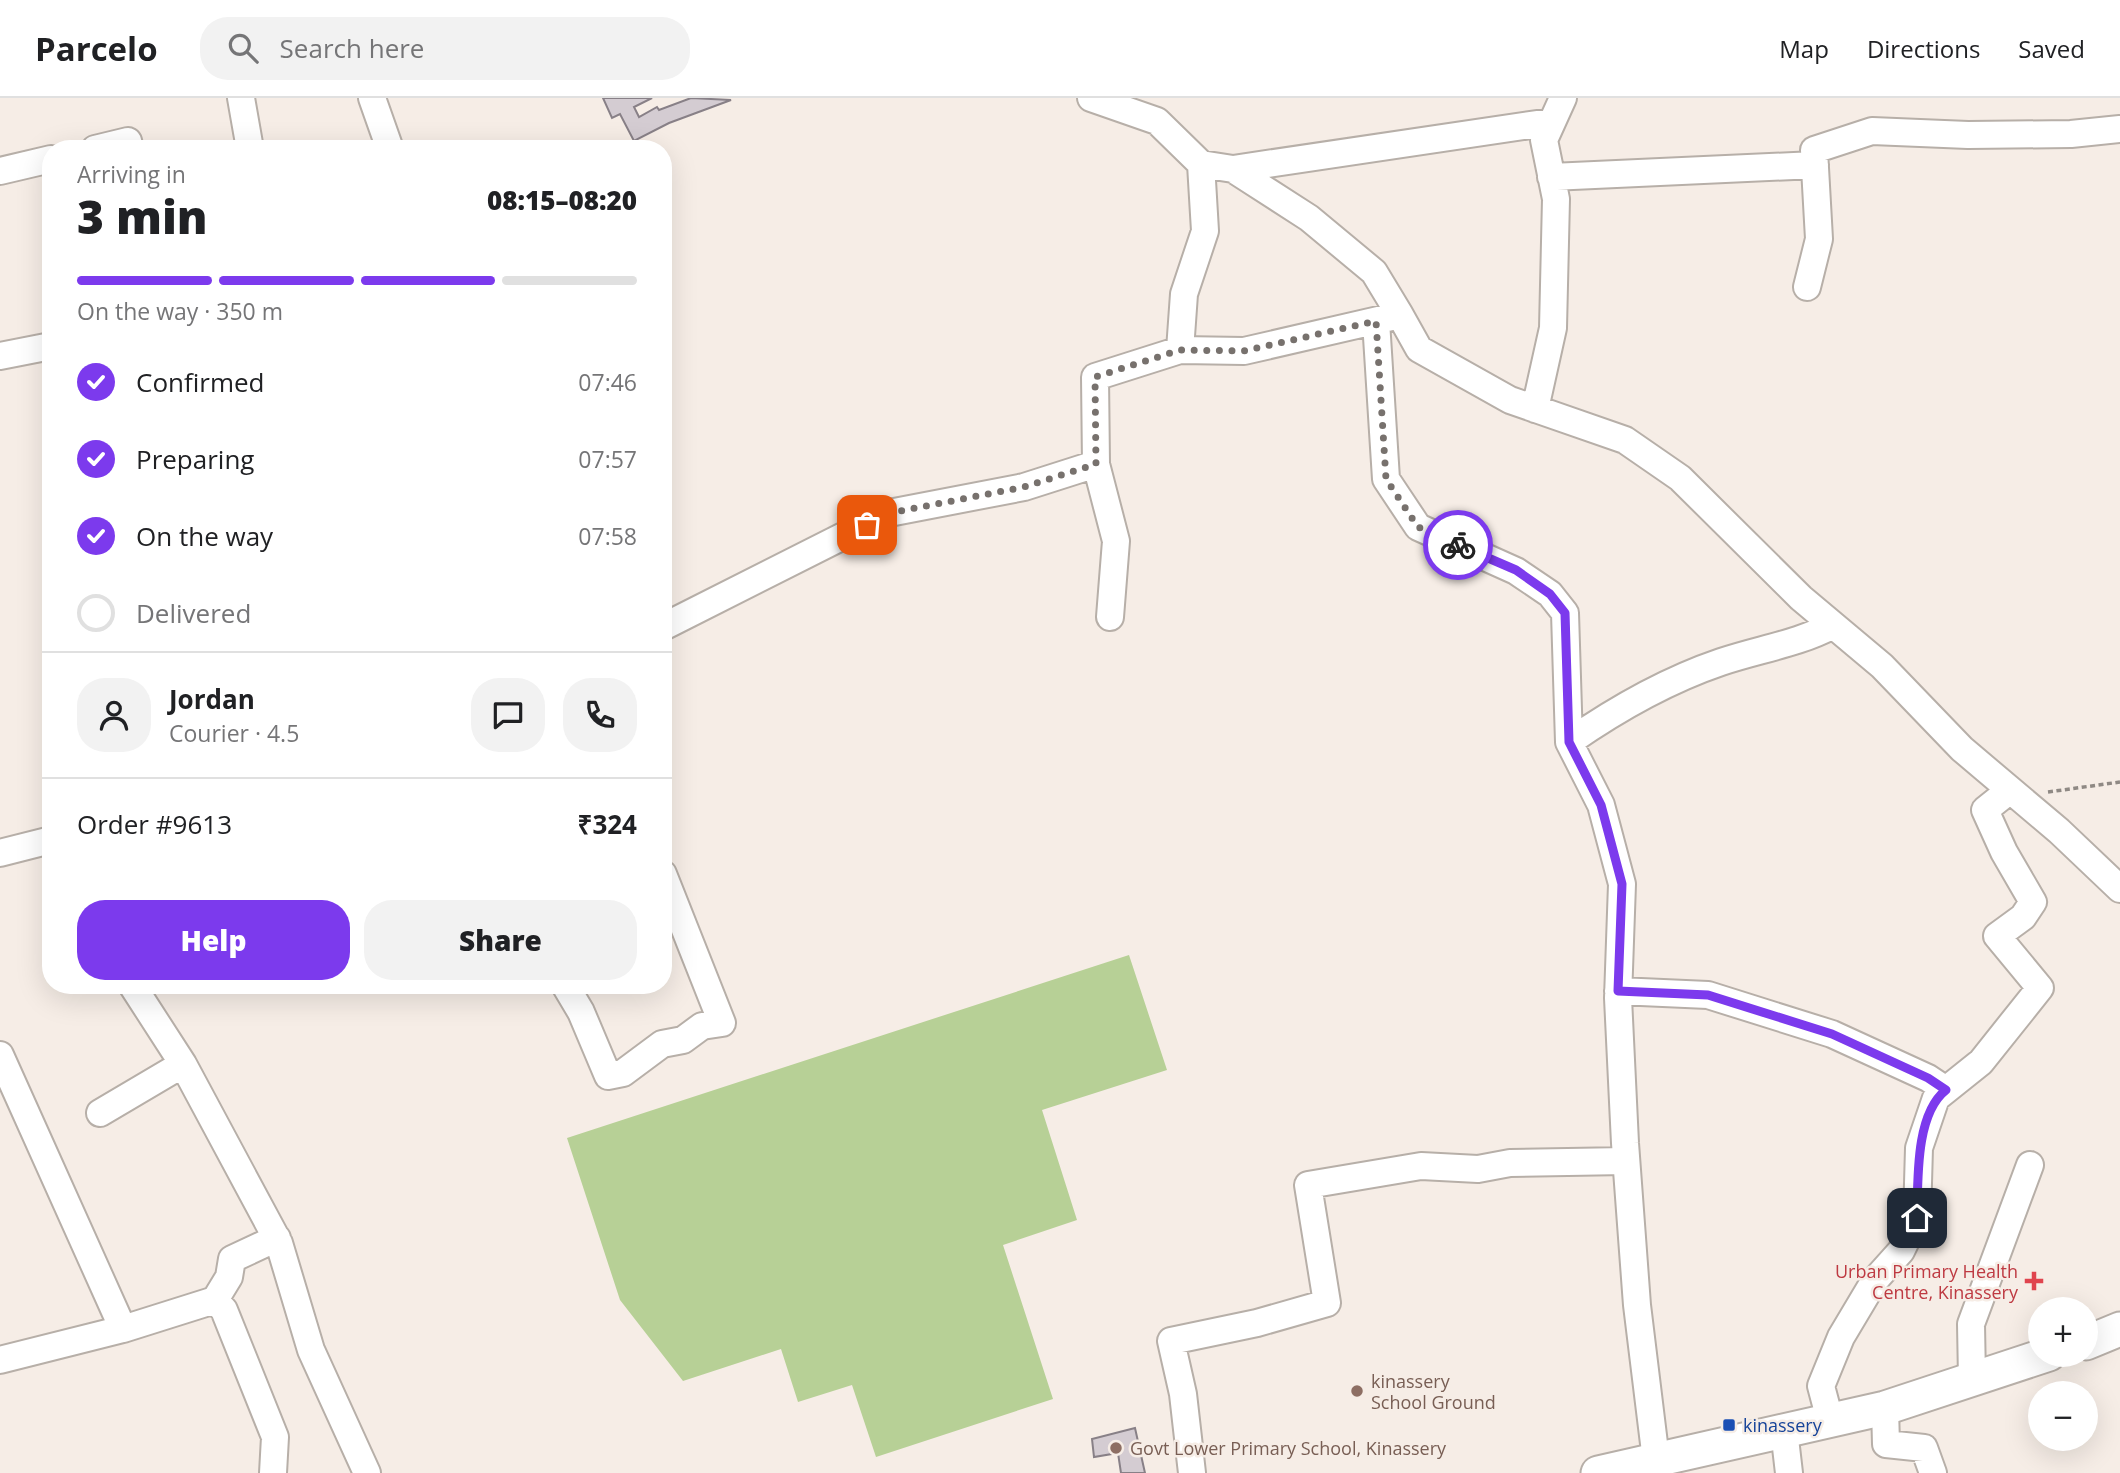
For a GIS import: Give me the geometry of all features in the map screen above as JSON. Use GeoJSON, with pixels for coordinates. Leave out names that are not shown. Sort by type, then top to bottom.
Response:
{"type":"FeatureCollection","features":[{"type":"Feature","properties":{"kind":"main road"},"geometry":{"type":"LineString","coordinates":[[2098,1338],[2120,1329]]}},
{"type":"Feature","properties":{"kind":"main road"},"geometry":{"type":"LineString","coordinates":[[1598,1473],[1885,1408],[2028,1361]]}},
{"type":"Feature","properties":{"kind":"street"},"geometry":{"type":"LineString","coordinates":[[242,98],[249,140]]}},
{"type":"Feature","properties":{"kind":"street"},"geometry":{"type":"LineString","coordinates":[[372,98],[387,140]]}},
{"type":"Feature","properties":{"kind":"street"},"geometry":{"type":"LineString","coordinates":[[1091,98],[1157,121],[1201,164],[1233,169],[1551,122]]}},
{"type":"Feature","properties":{"kind":"street"},"geometry":{"type":"LineString","coordinates":[[1535,410],[1553,328],[1556,199],[1544,141],[1563,98]]}},
{"type":"Feature","properties":{"kind":"street"},"geometry":{"type":"LineString","coordinates":[[1807,287],[1819,239],[1814,150],[1872,131],[1968,135],[2071,134],[2120,129]]}},
{"type":"Feature","properties":{"kind":"street"},"geometry":{"type":"LineString","coordinates":[[0,171],[42,161]]}},
{"type":"Feature","properties":{"kind":"street"},"geometry":{"type":"LineString","coordinates":[[1180,350],[1184,294],[1205,231],[1201,164]]}},
{"type":"Feature","properties":{"kind":"street"},"geometry":{"type":"LineString","coordinates":[[1551,177],[1815,165]]}},
{"type":"Feature","properties":{"kind":"street"},"geometry":{"type":"LineString","coordinates":[[1233,169],[1309,218],[1374,272],[1388,318],[1386,479],[1418,527],[1516,570],[1550,594],[1565,613],[1569,742],[1601,805],[1622,884],[1618,991],[1626,1161],[1637,1305],[1656,1460]]}},
{"type":"Feature","properties":{"kind":"street"},"geometry":{"type":"LineString","coordinates":[[1110,617],[1116,541],[1096,464],[1095,377],[1180,350],[1244,351],[1388,318]]}},
{"type":"Feature","properties":{"kind":"street"},"geometry":{"type":"LineString","coordinates":[[1388,318],[1419,348],[1510,400],[1625,440],[1680,478],[1801,598],[1882,666],[1962,749],[2120,889]]}},
{"type":"Feature","properties":{"kind":"street"},"geometry":{"type":"LineString","coordinates":[[0,355],[42,348]]}},
{"type":"Feature","properties":{"kind":"street"},"geometry":{"type":"LineString","coordinates":[[672,622],[890,513],[1024,487],[1096,464]]}},
{"type":"Feature","properties":{"kind":"street"},"geometry":{"type":"LineString","coordinates":[[1569,742],[1592,725],[1687,675],[1813,635],[1833,625]]}},
{"type":"Feature","properties":{"kind":"street"},"geometry":{"type":"LineString","coordinates":[[1830,1420],[1821,1386],[1840,1337],[1875,1280],[1901,1251],[1917,1218],[1919,1148],[1936,1098],[1981,1062],[2040,988],[1997,936],[2023,917],[2033,902],[2004,852],[1985,810],[2014,794]]}},
{"type":"Feature","properties":{"kind":"street"},"geometry":{"type":"LineString","coordinates":[[0,853],[42,842]]}},
{"type":"Feature","properties":{"kind":"street"},"geometry":{"type":"LineString","coordinates":[[570,994],[581,1012],[608,1076],[623,1073],[662,1044],[682,1040],[702,1026],[722,1023],[672,897]]}},
{"type":"Feature","properties":{"kind":"street"},"geometry":{"type":"LineString","coordinates":[[1618,991],[1708,995],[1832,1034],[1928,1078],[1946,1090]]}},
{"type":"Feature","properties":{"kind":"street"},"geometry":{"type":"LineString","coordinates":[[137,994],[183,1064],[277,1238],[311,1350],[367,1473]]}},
{"type":"Feature","properties":{"kind":"street"},"geometry":{"type":"LineString","coordinates":[[0,1055],[123,1329]]}},
{"type":"Feature","properties":{"kind":"street"},"geometry":{"type":"LineString","coordinates":[[100,1114],[183,1064]]}},
{"type":"Feature","properties":{"kind":"street"},"geometry":{"type":"LineString","coordinates":[[1192,1473],[1184,1394],[1171,1341],[1257,1323],[1327,1303],[1308,1185],[1421,1166],[1478,1169],[1510,1163],[1626,1161]]}},
{"type":"Feature","properties":{"kind":"street"},"geometry":{"type":"LineString","coordinates":[[1972,1379],[1971,1324],[2030,1166]]}},
{"type":"Feature","properties":{"kind":"street"},"geometry":{"type":"LineString","coordinates":[[0,1360],[123,1329],[215,1300],[229,1277],[232,1259],[277,1238]]}},
{"type":"Feature","properties":{"kind":"street"},"geometry":{"type":"LineString","coordinates":[[215,1300],[224,1310],[275,1437],[273,1473]]}},
{"type":"Feature","properties":{"kind":"street"},"geometry":{"type":"LineString","coordinates":[[1885,1408],[1886,1444],[1924,1448],[1933,1473]]}},
{"type":"Feature","properties":{"kind":"street"},"geometry":{"type":"LineString","coordinates":[[1784,1430],[1789,1473]]}},
{"type":"Feature","properties":{"kind":"path"},"geometry":{"type":"LineString","coordinates":[[2014,794],[2120,782]]}},
{"type":"Feature","properties":{"kind":"green space"},"geometry":{"type":"Polygon","coordinates":[[[1129,955],[1167,1070],[1042,1110],[1077,1220],[1003,1245],[1053,1399],[876,1457],[852,1385],[798,1402],[781,1349],[683,1381],[620,1300],[567,1138],[1129,955]]]}},
{"type":"Feature","properties":{"kind":"building"},"geometry":{"type":"Polygon","coordinates":[[[603,98],[652,98],[634,107],[639,117],[657,107],[659,110],[691,98],[731,100],[669,123],[636,140],[620,114],[612,118],[603,98]]]}},
{"type":"Feature","properties":{"kind":"building"},"geometry":{"type":"Polygon","coordinates":[[[1135,1428],[1145,1473],[1121,1473],[1118,1453],[1094,1457],[1092,1439],[1135,1428]]]}},
{"type":"Feature","properties":{"kind":"way so far"},"geometry":{"type":"LineString","coordinates":[[867,525],[890,513],[1024,487],[1096,464],[1095,377],[1180,350],[1244,351],[1376,321],[1386,479],[1418,527],[1458,545]]}},
{"type":"Feature","properties":{"kind":"place","name":"Urban Primary Health Centre, Kinassery"},"geometry":{"type":"Point","coordinates":[2034,1281]}},
{"type":"Feature","properties":{"kind":"place","name":"kinassery School Ground"},"geometry":{"type":"Point","coordinates":[1357,1391]}},
{"type":"Feature","properties":{"kind":"place","name":"kinassery"},"geometry":{"type":"Point","coordinates":[1729,1425]}},
{"type":"Feature","properties":{"kind":"place","name":"Govt Lower Primary School, Kinassery"},"geometry":{"type":"Point","coordinates":[1116,1448]}},
{"type":"Feature","properties":{"kind":"route"},"geometry":{"type":"LineString","coordinates":[[1458,545],[1516,570],[1550,594],[1565,613],[1569,742],[1601,805],[1622,884],[1618,991],[1708,995],[1832,1034],[1928,1078],[1946,1090],[1936,1098],[1919,1148],[1917,1218]]}}]}
